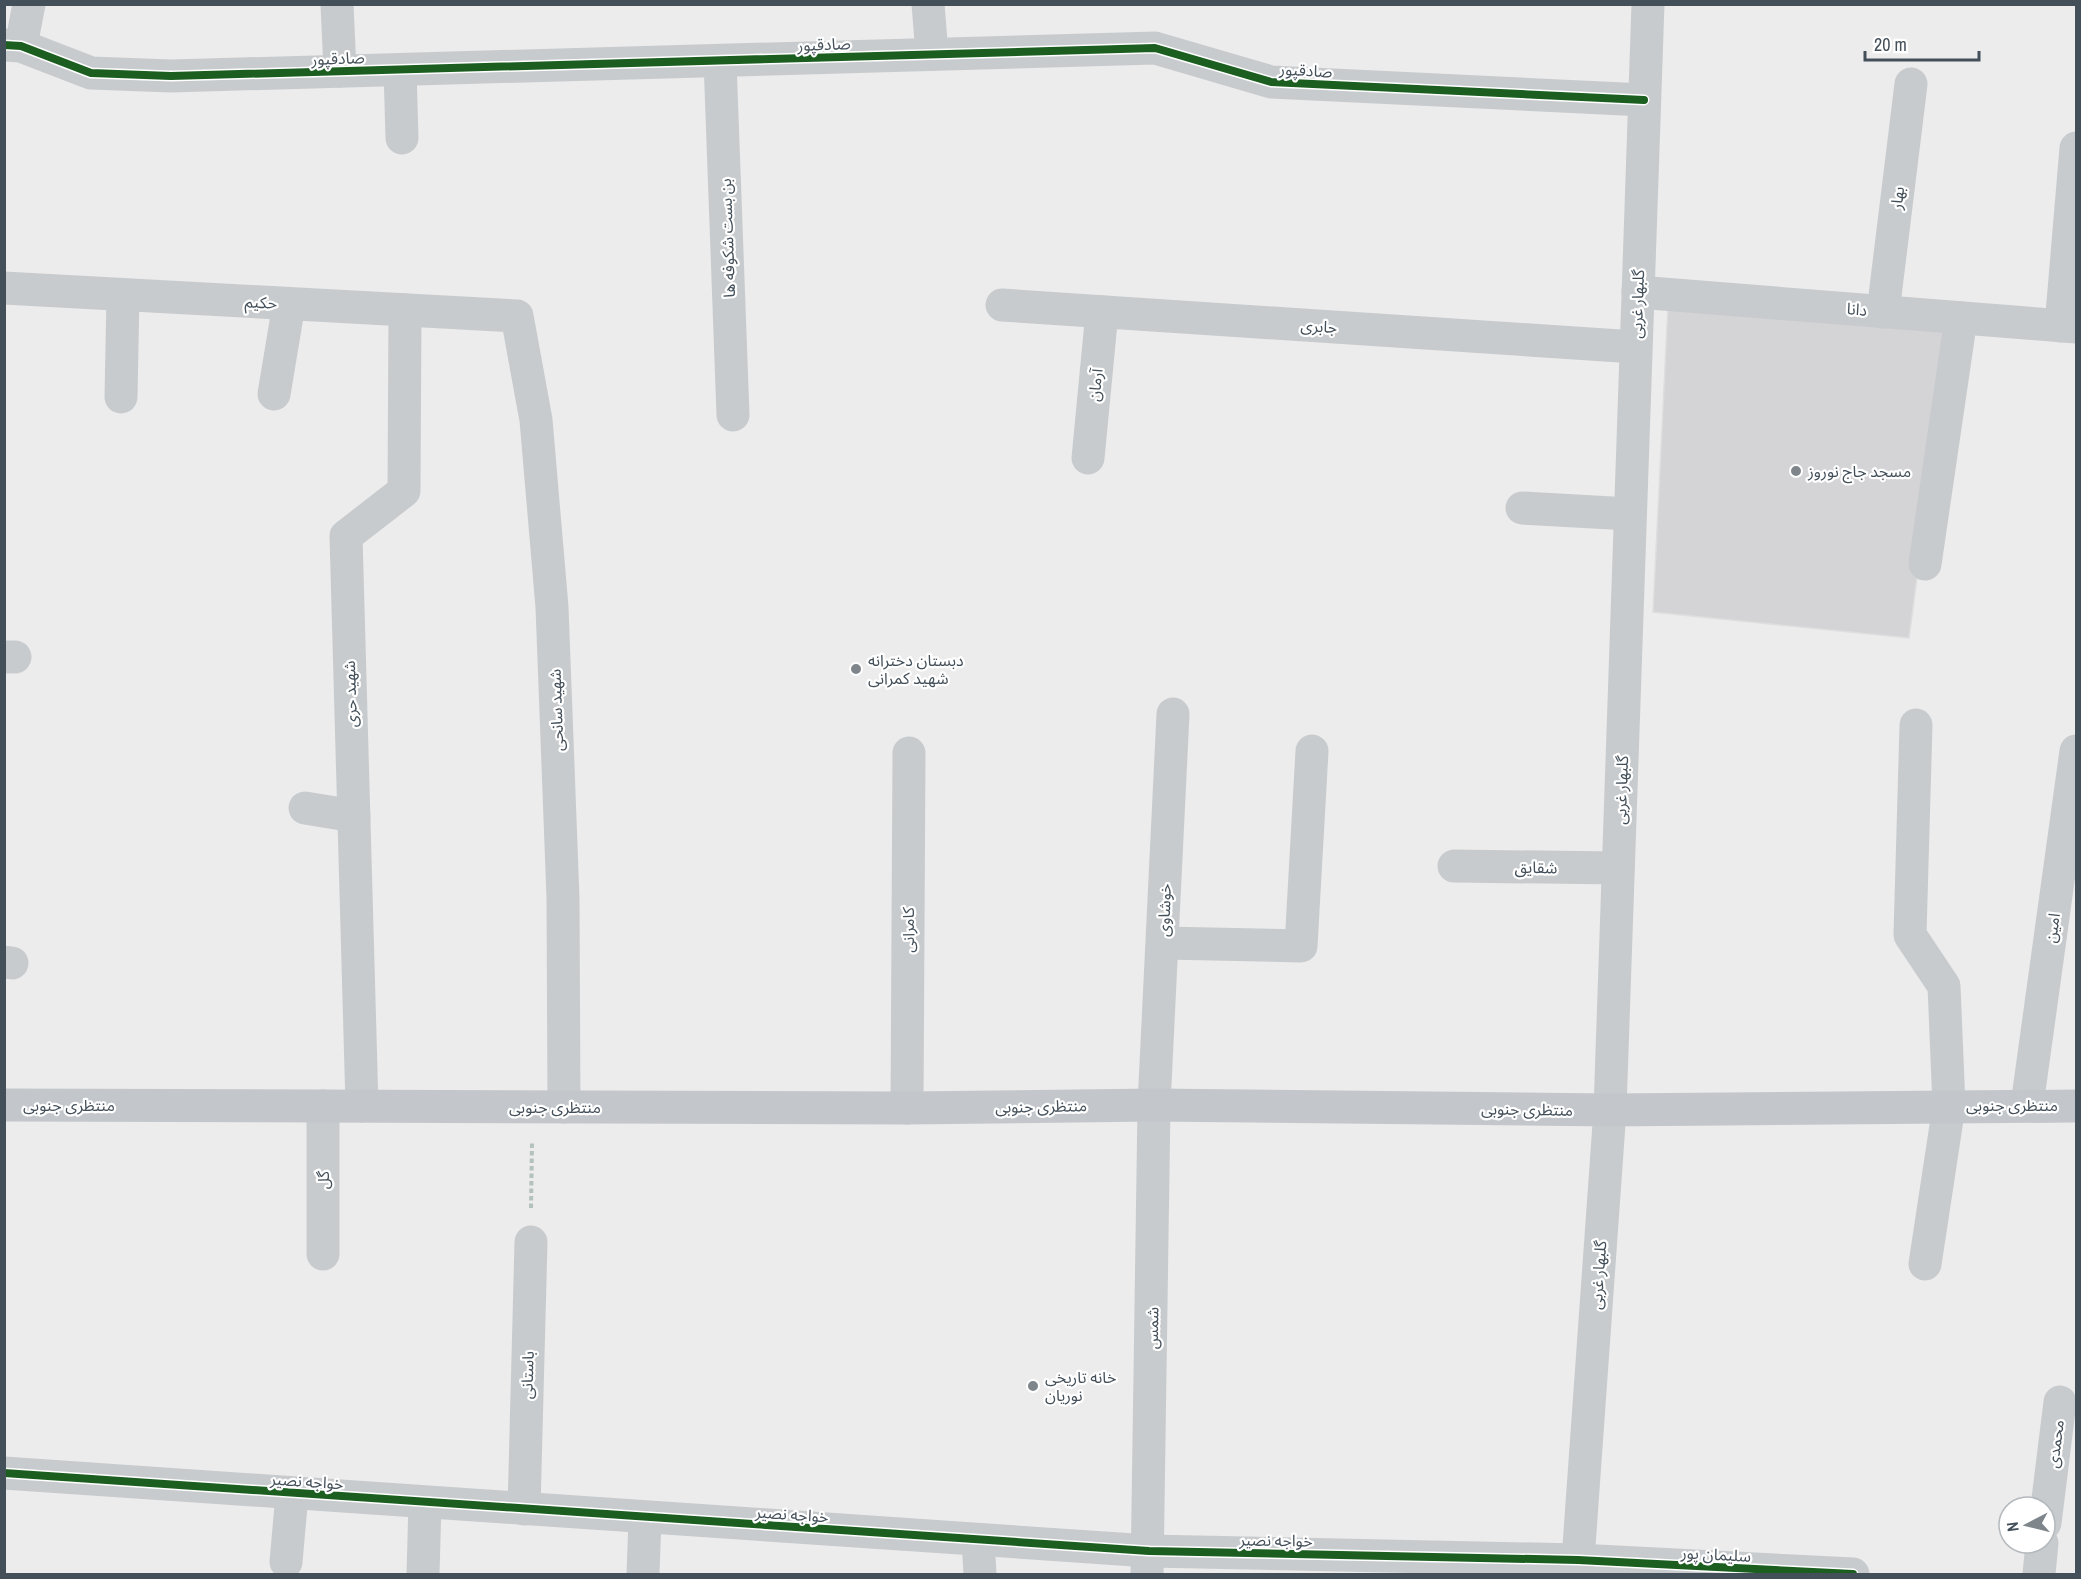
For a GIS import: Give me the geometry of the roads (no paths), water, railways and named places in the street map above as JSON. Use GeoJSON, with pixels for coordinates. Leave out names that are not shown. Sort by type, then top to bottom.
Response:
{"type":"FeatureCollection","features":[{"type":"Feature","properties":{"kind":"main road","name":"منتظری جنوبی"},"geometry":{"type":"LineString","coordinates":[[4,1105],[907,1108],[1154,1105],[1610,1110],[2076,1106]]}},
{"type":"Feature","properties":{"kind":"street"},"geometry":{"type":"LineString","coordinates":[[13,45],[29,4]]}},
{"type":"Feature","properties":{"kind":"street"},"geometry":{"type":"LineString","coordinates":[[337,4],[340,71]]}},
{"type":"Feature","properties":{"kind":"street"},"geometry":{"type":"LineString","coordinates":[[928,4],[932,54]]}},
{"type":"Feature","properties":{"kind":"street","name":"گلبهار غربی"},"geometry":{"type":"LineString","coordinates":[[1577,1567],[1610,1110],[1648,4]]}},
{"type":"Feature","properties":{"kind":"street","name":"صادقپور"},"geometry":{"type":"LineString","coordinates":[[13,45],[91,73],[171,76],[1155,48],[1271,82],[1644,100]]}},
{"type":"Feature","properties":{"kind":"street","name":"بن بست شکوفه ها"},"geometry":{"type":"LineString","coordinates":[[720,61],[733,415]]}},
{"type":"Feature","properties":{"kind":"street"},"geometry":{"type":"LineString","coordinates":[[400,70],[402,138]]}},
{"type":"Feature","properties":{"kind":"street","name":"بهار"},"geometry":{"type":"LineString","coordinates":[[1883,312],[1911,84]]}},
{"type":"Feature","properties":{"kind":"street"},"geometry":{"type":"LineString","coordinates":[[2069,326],[2076,148]]}},
{"type":"Feature","properties":{"kind":"street","name":"حکیم"},"geometry":{"type":"LineString","coordinates":[[4,288],[517,316]]}},
{"type":"Feature","properties":{"kind":"street","name":"دانا"},"geometry":{"type":"LineString","coordinates":[[1638,292],[2069,326]]}},
{"type":"Feature","properties":{"kind":"street"},"geometry":{"type":"LineString","coordinates":[[121,397],[123,295]]}},
{"type":"Feature","properties":{"kind":"street"},"geometry":{"type":"LineString","coordinates":[[274,394],[289,304]]}},
{"type":"Feature","properties":{"kind":"street","name":"جابری"},"geometry":{"type":"LineString","coordinates":[[1002,305],[1635,347]]}},
{"type":"Feature","properties":{"kind":"street","name":"شهید حری"},"geometry":{"type":"LineString","coordinates":[[362,1106],[345,536],[404,490],[405,310]]}},
{"type":"Feature","properties":{"kind":"street","name":"آرمان"},"geometry":{"type":"LineString","coordinates":[[1088,458],[1102,312]]}},
{"type":"Feature","properties":{"kind":"street","name":"شهید سانحی"},"geometry":{"type":"LineString","coordinates":[[517,316],[536,420],[552,607],[563,898],[548,1107]]}},
{"type":"Feature","properties":{"kind":"street"},"geometry":{"type":"LineString","coordinates":[[1925,564],[1961,318]]}},
{"type":"Feature","properties":{"kind":"street"},"geometry":{"type":"LineString","coordinates":[[1522,508],[1630,514]]}},
{"type":"Feature","properties":{"kind":"street","name":"خوشاوی"},"geometry":{"type":"LineString","coordinates":[[1154,1105],[1173,714]]}},
{"type":"Feature","properties":{"kind":"street"},"geometry":{"type":"LineString","coordinates":[[1916,725],[1910,935],[1944,986],[1949,1106],[1925,1264]]}},
{"type":"Feature","properties":{"kind":"street","name":"امین"},"geometry":{"type":"LineString","coordinates":[[2027,1105],[2076,751]]}},
{"type":"Feature","properties":{"kind":"street"},"geometry":{"type":"LineString","coordinates":[[1163,943],[1301,946],[1312,752]]}},
{"type":"Feature","properties":{"kind":"street","name":"کامرانی"},"geometry":{"type":"LineString","coordinates":[[907,1108],[909,753]]}},
{"type":"Feature","properties":{"kind":"street"},"geometry":{"type":"LineString","coordinates":[[305,808],[354,816]]}},
{"type":"Feature","properties":{"kind":"street","name":"شقایق"},"geometry":{"type":"LineString","coordinates":[[1454,866],[1618,868]]}},
{"type":"Feature","properties":{"kind":"street","name":"شمس"},"geometry":{"type":"LineString","coordinates":[[1148,1563],[1154,1105]]}},
{"type":"Feature","properties":{"kind":"street","name":"گل"},"geometry":{"type":"LineString","coordinates":[[323,1106],[323,1254]]}},
{"type":"Feature","properties":{"kind":"street","name":"باستانی"},"geometry":{"type":"LineString","coordinates":[[524,1509],[531,1242]]}},
{"type":"Feature","properties":{"kind":"street","name":"محمدی"},"geometry":{"type":"LineString","coordinates":[[2048,1495],[2060,1402]]}},
{"type":"Feature","properties":{"kind":"street","name":"خواجه نصیر"},"geometry":{"type":"LineString","coordinates":[[4,1473],[978,1540],[1148,1563],[1577,1567]]}},
{"type":"Feature","properties":{"kind":"street"},"geometry":{"type":"LineString","coordinates":[[286,1562],[292,1494]]}},
{"type":"Feature","properties":{"kind":"street"},"geometry":{"type":"LineString","coordinates":[[423,1575],[425,1503]]}},
{"type":"Feature","properties":{"kind":"street"},"geometry":{"type":"LineString","coordinates":[[643,1575],[645,1518]]}},
{"type":"Feature","properties":{"kind":"street"},"geometry":{"type":"LineString","coordinates":[[978,1540],[980,1575]]}},
{"type":"Feature","properties":{"kind":"street"},"geometry":{"type":"LineString","coordinates":[[2038,1575],[2040,1555]]}},
{"type":"Feature","properties":{"kind":"street","name":"سلیمان پور"},"geometry":{"type":"LineString","coordinates":[[1577,1567],[1853,1575]]}},
{"type":"Feature","properties":{"kind":"place","name":"مسجد جاج نوروز"},"geometry":{"type":"Point","coordinates":[1796,471]}},
{"type":"Feature","properties":{"kind":"place","name":"دبستان دخترانه شهید کمرانی"},"geometry":{"type":"Point","coordinates":[856,669]}},
{"type":"Feature","properties":{"kind":"place","name":"خانه تاریخی نوریان"},"geometry":{"type":"Point","coordinates":[1033,1386]}}]}
